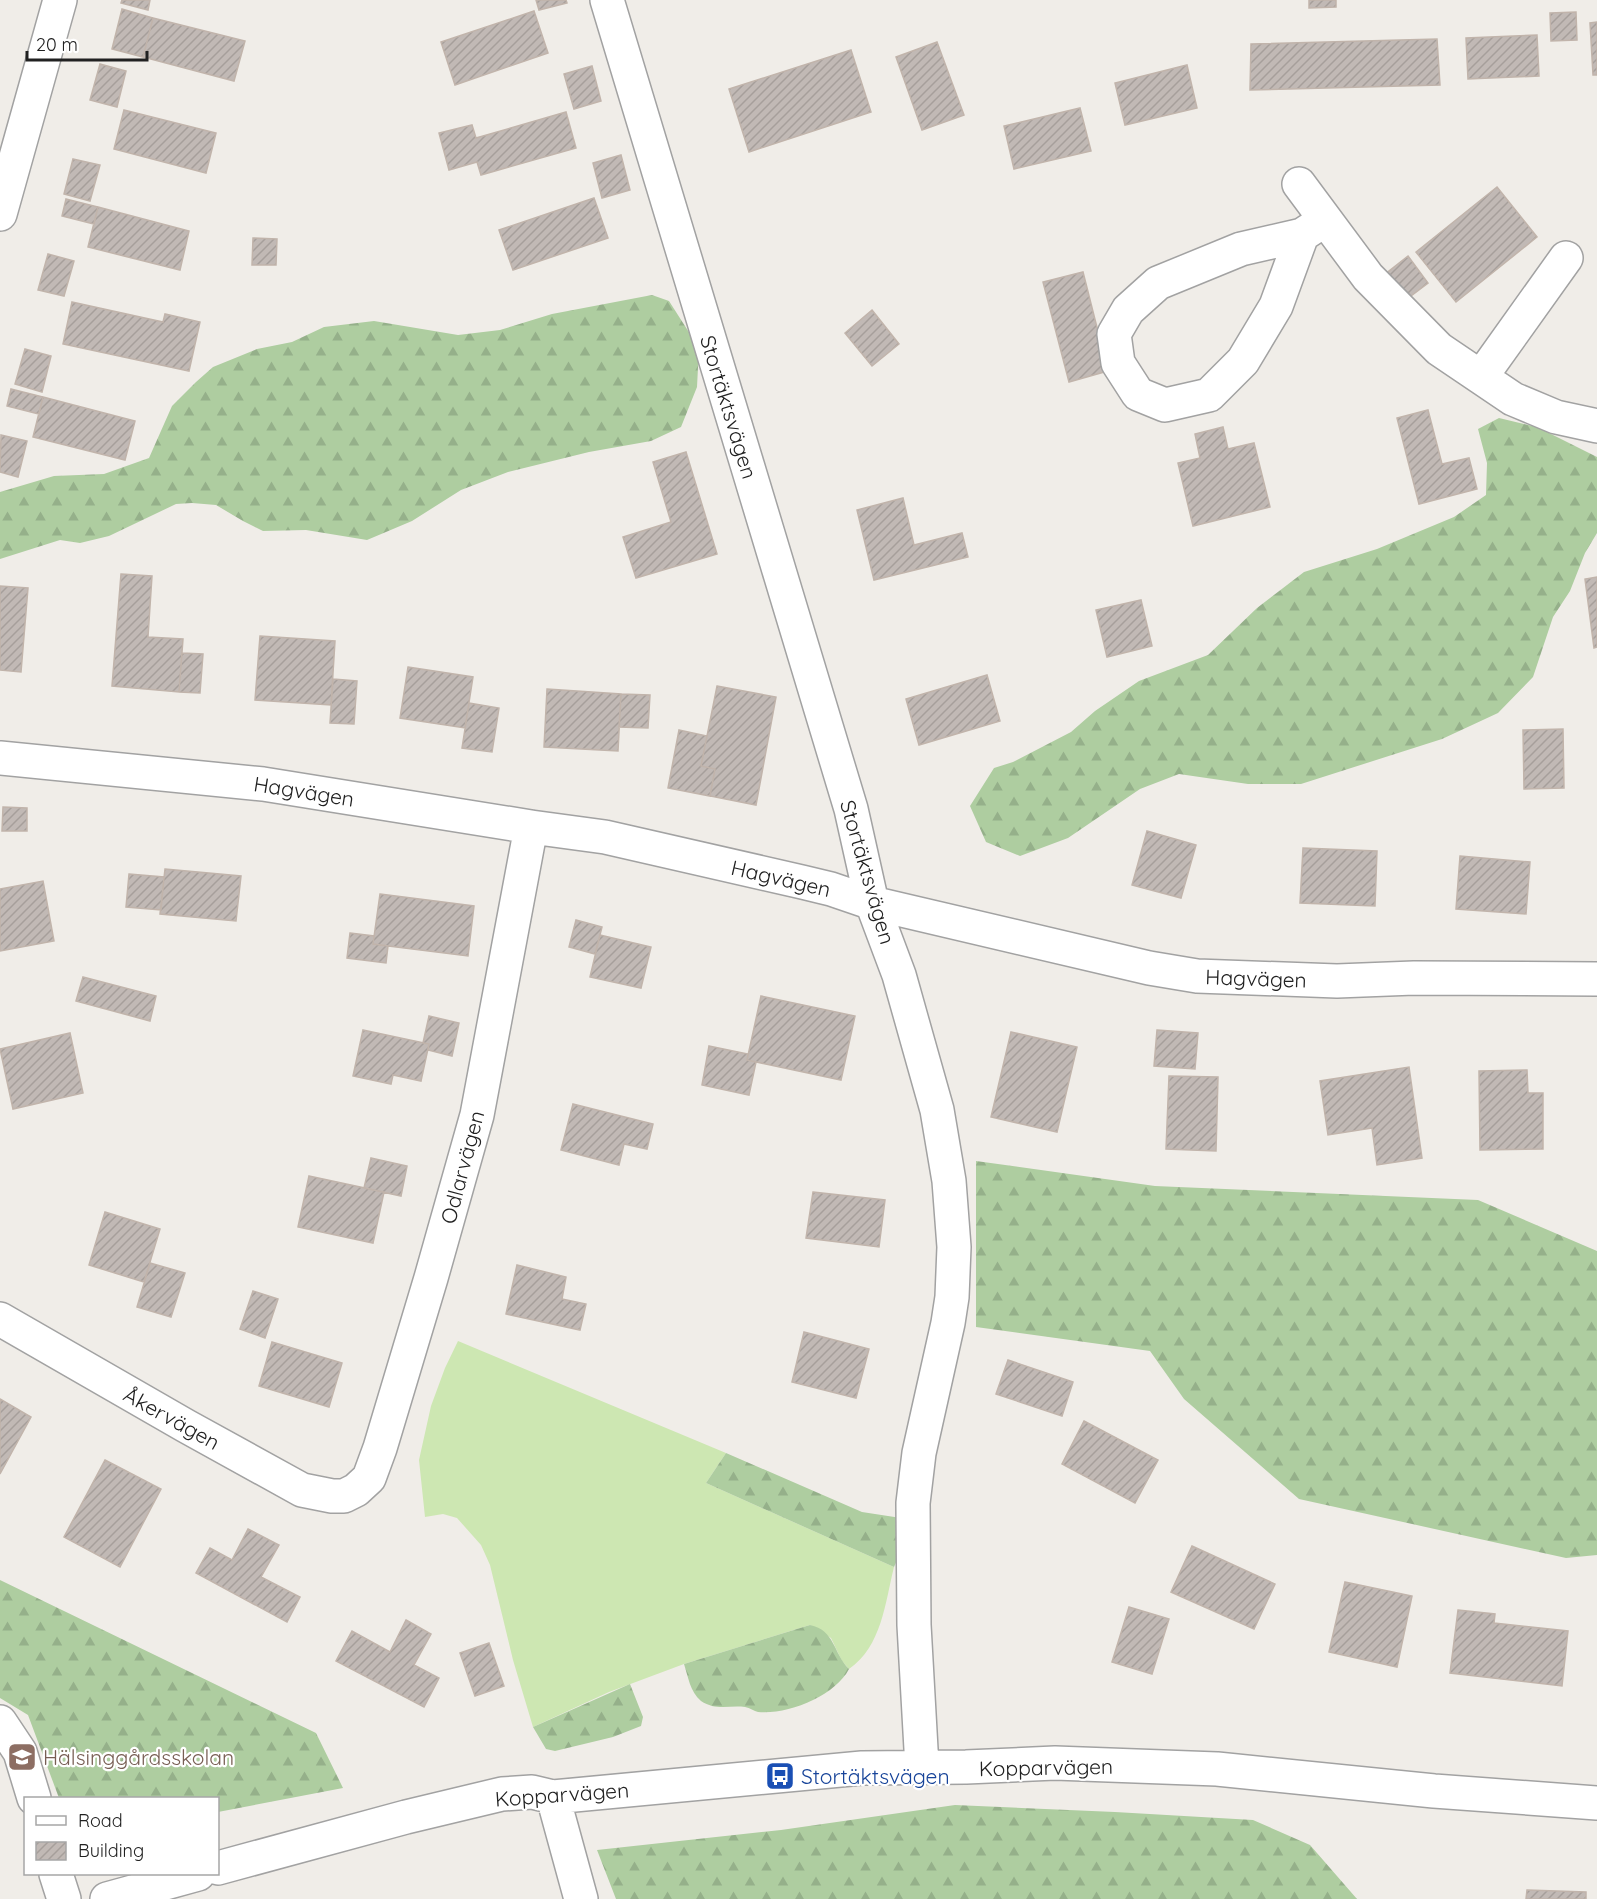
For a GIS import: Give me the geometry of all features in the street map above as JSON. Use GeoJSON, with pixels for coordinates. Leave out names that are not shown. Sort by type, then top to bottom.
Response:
{"type":"FeatureCollection","features":[{"type":"Feature","properties":{"kind":"street"},"geometry":{"type":"LineString","coordinates":[[0,214],[60,0]]}},
{"type":"Feature","properties":{"kind":"street","name":"Stortäktsvägen"},"geometry":{"type":"LineString","coordinates":[[607,0],[850,809],[872,903],[899,975],[937,1110],[949,1181],[954,1247],[952,1297],[948,1323],[919,1453],[913,1503],[914,1625],[922,1767]]}},
{"type":"Feature","properties":{"kind":"street"},"geometry":{"type":"LineString","coordinates":[[1299,184],[1314,227],[1368,277],[1439,350],[1513,399],[1556,417],[1597,426]]}},
{"type":"Feature","properties":{"kind":"street"},"geometry":{"type":"LineString","coordinates":[[1314,227],[1276,306],[1243,361],[1209,394],[1165,405],[1138,394],[1118,363],[1114,334],[1128,310],[1158,283],[1241,249],[1314,227]]}},
{"type":"Feature","properties":{"kind":"street"},"geometry":{"type":"LineString","coordinates":[[1481,377],[1566,258]]}},
{"type":"Feature","properties":{"kind":"street","name":"Hagvägen"},"geometry":{"type":"LineString","coordinates":[[0,758],[263,784],[616,840],[821,886],[872,903],[1149,968],[1197,976],[1337,981],[1414,978],[1597,979]]}},
{"type":"Feature","properties":{"kind":"street","name":"Odlarvägen"},"geometry":{"type":"LineString","coordinates":[[351,1493],[369,1478],[380,1448],[477,1115],[531,827]]}},
{"type":"Feature","properties":{"kind":"street","name":"Åkervägen"},"geometry":{"type":"LineString","coordinates":[[0,1319],[302,1490],[332,1496],[344,1496],[351,1493]]}},
{"type":"Feature","properties":{"kind":"street"},"geometry":{"type":"LineString","coordinates":[[0,1722],[20,1752],[34,1797]]}},
{"type":"Feature","properties":{"kind":"street","name":"Kopparvägen"},"geometry":{"type":"LineString","coordinates":[[219,1868],[406,1817],[502,1794],[532,1792],[553,1797],[862,1768],[1055,1764],[1216,1769],[1434,1791],[1597,1803]]}},
{"type":"Feature","properties":{"kind":"street"},"geometry":{"type":"LineString","coordinates":[[553,1797],[581,1899]]}},
{"type":"Feature","properties":{"kind":"street"},"geometry":{"type":"LineString","coordinates":[[56,1875],[64,1899]]}},
{"type":"Feature","properties":{"kind":"street"},"geometry":{"type":"LineString","coordinates":[[107,1899],[194,1875]]}},
{"type":"Feature","properties":{"kind":"green space"},"geometry":{"type":"Polygon","coordinates":[[[652,295],[669,301],[699,348],[697,387],[681,427],[651,441],[589,452],[508,472],[461,490],[412,521],[367,540],[306,530],[263,531],[216,505],[192,503],[176,504],[109,536],[80,543],[60,540],[0,559],[0,492],[54,476],[104,474],[149,458],[172,406],[213,367],[257,349],[292,342],[324,327],[374,321],[458,335],[500,330],[552,314],[652,295]]]}},
{"type":"Feature","properties":{"kind":"green space"},"geometry":{"type":"Polygon","coordinates":[[[1499,418],[1537,427],[1597,457],[1597,533],[1585,553],[1570,591],[1553,617],[1533,677],[1498,713],[1442,739],[1301,784],[1248,784],[1179,774],[1140,789],[1068,838],[1020,856],[986,842],[970,806],[994,768],[1013,762],[1071,732],[1095,711],[1139,681],[1208,655],[1257,608],[1304,572],[1377,549],[1454,517],[1486,495],[1487,463],[1478,429],[1499,418]]]}},
{"type":"Feature","properties":{"kind":"green space"},"geometry":{"type":"Polygon","coordinates":[[[976,1161],[1155,1186],[1478,1200],[1597,1251],[1597,1555],[1566,1558],[1299,1499],[1184,1399],[1150,1351],[976,1327],[976,1161]]]}},
{"type":"Feature","properties":{"kind":"green space"},"geometry":{"type":"Polygon","coordinates":[[[458,1341],[726,1453],[706,1483],[894,1567],[885,1609],[869,1648],[849,1669],[842,1661],[831,1638],[810,1625],[684,1664],[609,1692],[533,1727],[513,1660],[490,1565],[481,1545],[457,1518],[443,1514],[425,1517],[419,1460],[431,1406],[458,1341]]]}},
{"type":"Feature","properties":{"kind":"green space"},"geometry":{"type":"Polygon","coordinates":[[[726,1453],[862,1512],[901,1518],[899,1556],[894,1567],[706,1483],[726,1453]]]}},
{"type":"Feature","properties":{"kind":"green space"},"geometry":{"type":"Polygon","coordinates":[[[0,1580],[316,1733],[343,1788],[219,1812],[219,1797],[59,1797],[28,1715],[0,1698],[0,1580]]]}},
{"type":"Feature","properties":{"kind":"green space"},"geometry":{"type":"Polygon","coordinates":[[[810,1625],[829,1637],[849,1669],[833,1688],[822,1695],[796,1707],[758,1712],[745,1707],[712,1706],[701,1701],[694,1693],[684,1664],[810,1625]]]}},
{"type":"Feature","properties":{"kind":"green space"},"geometry":{"type":"Polygon","coordinates":[[[630,1684],[643,1717],[641,1726],[613,1737],[555,1751],[546,1749],[533,1727],[630,1684]]]}},
{"type":"Feature","properties":{"kind":"green space"},"geometry":{"type":"Polygon","coordinates":[[[955,1805],[1253,1820],[1310,1845],[1357,1899],[616,1899],[597,1850],[781,1830],[955,1805]]]}},
{"type":"Feature","properties":{"kind":"building"},"geometry":{"type":"Polygon","coordinates":[[[122,0],[150,0],[148,10],[121,3],[122,0]]]}},
{"type":"Feature","properties":{"kind":"building"},"geometry":{"type":"Polygon","coordinates":[[[536,0],[566,0],[567,3],[539,10],[536,0]]]}},
{"type":"Feature","properties":{"kind":"building"},"geometry":{"type":"Polygon","coordinates":[[[1309,0],[1336,0],[1336,7],[1309,8],[1309,0]]]}},
{"type":"Feature","properties":{"kind":"building"},"geometry":{"type":"Polygon","coordinates":[[[122,9],[153,18],[143,57],[112,49],[122,9]]]}},
{"type":"Feature","properties":{"kind":"building"},"geometry":{"type":"Polygon","coordinates":[[[534,11],[548,53],[455,85],[441,42],[534,11]]]}},
{"type":"Feature","properties":{"kind":"building"},"geometry":{"type":"Polygon","coordinates":[[[1576,12],[1577,40],[1551,41],[1550,13],[1576,12]]]}},
{"type":"Feature","properties":{"kind":"building"},"geometry":{"type":"Polygon","coordinates":[[[153,18],[245,41],[234,81],[143,57],[153,18]]]}},
{"type":"Feature","properties":{"kind":"building"},"geometry":{"type":"Polygon","coordinates":[[[1597,22],[1597,75],[1593,75],[1590,23],[1597,22]]]}},
{"type":"Feature","properties":{"kind":"building"},"geometry":{"type":"Polygon","coordinates":[[[1537,35],[1539,76],[1468,79],[1466,38],[1537,35]]]}},
{"type":"Feature","properties":{"kind":"building"},"geometry":{"type":"Polygon","coordinates":[[[1437,39],[1440,85],[1250,90],[1251,44],[1437,39]]]}},
{"type":"Feature","properties":{"kind":"building"},"geometry":{"type":"Polygon","coordinates":[[[937,42],[964,115],[922,130],[896,57],[937,42]]]}},
{"type":"Feature","properties":{"kind":"building"},"geometry":{"type":"Polygon","coordinates":[[[851,50],[871,112],[749,152],[729,89],[851,50]]]}},
{"type":"Feature","properties":{"kind":"building"},"geometry":{"type":"Polygon","coordinates":[[[100,64],[126,71],[117,107],[90,100],[100,64]]]}},
{"type":"Feature","properties":{"kind":"building"},"geometry":{"type":"Polygon","coordinates":[[[1187,65],[1197,108],[1125,125],[1115,83],[1187,65]]]}},
{"type":"Feature","properties":{"kind":"building"},"geometry":{"type":"Polygon","coordinates":[[[592,66],[601,101],[574,109],[564,74],[592,66]]]}},
{"type":"Feature","properties":{"kind":"building"},"geometry":{"type":"Polygon","coordinates":[[[1080,108],[1091,151],[1014,169],[1004,126],[1080,108]]]}},
{"type":"Feature","properties":{"kind":"building"},"geometry":{"type":"Polygon","coordinates":[[[124,110],[216,133],[206,173],[114,149],[124,110]]]}},
{"type":"Feature","properties":{"kind":"building"},"geometry":{"type":"Polygon","coordinates":[[[566,112],[576,148],[481,175],[477,162],[449,170],[439,133],[472,125],[476,138],[566,112]]]}},
{"type":"Feature","properties":{"kind":"building"},"geometry":{"type":"Polygon","coordinates":[[[621,155],[630,190],[602,198],[593,163],[621,155]]]}},
{"type":"Feature","properties":{"kind":"building"},"geometry":{"type":"Polygon","coordinates":[[[73,159],[100,165],[90,201],[64,194],[73,159]]]}},
{"type":"Feature","properties":{"kind":"building"},"geometry":{"type":"Polygon","coordinates":[[[1497,187],[1537,237],[1456,302],[1416,252],[1497,187]]]}},
{"type":"Feature","properties":{"kind":"building"},"geometry":{"type":"Polygon","coordinates":[[[594,198],[608,238],[513,270],[499,230],[594,198]]]}},
{"type":"Feature","properties":{"kind":"building"},"geometry":{"type":"Polygon","coordinates":[[[66,199],[98,207],[94,224],[62,216],[66,199]]]}},
{"type":"Feature","properties":{"kind":"building"},"geometry":{"type":"Polygon","coordinates":[[[98,207],[189,231],[180,270],[88,247],[98,207]]]}},
{"type":"Feature","properties":{"kind":"building"},"geometry":{"type":"Polygon","coordinates":[[[253,238],[277,239],[276,265],[252,265],[253,238]]]}},
{"type":"Feature","properties":{"kind":"building"},"geometry":{"type":"Polygon","coordinates":[[[48,254],[74,261],[64,296],[38,290],[48,254]]]}},
{"type":"Feature","properties":{"kind":"building"},"geometry":{"type":"Polygon","coordinates":[[[1408,256],[1428,283],[1403,302],[1384,275],[1408,256]]]}},
{"type":"Feature","properties":{"kind":"building"},"geometry":{"type":"Polygon","coordinates":[[[1083,272],[1108,371],[1069,382],[1043,282],[1083,272]]]}},
{"type":"Feature","properties":{"kind":"building"},"geometry":{"type":"Polygon","coordinates":[[[72,302],[163,322],[165,314],[200,322],[189,371],[63,344],[72,302]]]}},
{"type":"Feature","properties":{"kind":"building"},"geometry":{"type":"Polygon","coordinates":[[[872,310],[899,344],[872,366],[845,333],[872,310]]]}},
{"type":"Feature","properties":{"kind":"building"},"geometry":{"type":"Polygon","coordinates":[[[25,349],[51,356],[42,392],[15,384],[25,349]]]}},
{"type":"Feature","properties":{"kind":"building"},"geometry":{"type":"Polygon","coordinates":[[[11,389],[43,397],[39,414],[7,406],[11,389]]]}},
{"type":"Feature","properties":{"kind":"building"},"geometry":{"type":"Polygon","coordinates":[[[43,397],[135,421],[125,460],[33,437],[43,397]]]}},
{"type":"Feature","properties":{"kind":"building"},"geometry":{"type":"Polygon","coordinates":[[[1428,410],[1442,464],[1469,458],[1477,489],[1419,504],[1397,418],[1428,410]]]}},
{"type":"Feature","properties":{"kind":"building"},"geometry":{"type":"Polygon","coordinates":[[[1223,427],[1228,449],[1254,443],[1270,507],[1193,526],[1178,463],[1200,458],[1195,434],[1223,427]]]}},
{"type":"Feature","properties":{"kind":"building"},"geometry":{"type":"Polygon","coordinates":[[[1,435],[27,441],[18,477],[0,472],[1,435]]]}},
{"type":"Feature","properties":{"kind":"building"},"geometry":{"type":"Polygon","coordinates":[[[686,452],[717,554],[636,578],[623,537],[671,522],[653,462],[686,452]]]}},
{"type":"Feature","properties":{"kind":"building"},"geometry":{"type":"Polygon","coordinates":[[[903,498],[914,545],[962,533],[968,557],[874,580],[857,510],[903,498]]]}},
{"type":"Feature","properties":{"kind":"building"},"geometry":{"type":"Polygon","coordinates":[[[121,574],[152,576],[148,637],[183,639],[179,692],[112,686],[121,574]]]}},
{"type":"Feature","properties":{"kind":"building"},"geometry":{"type":"Polygon","coordinates":[[[1597,577],[1597,647],[1594,648],[1585,579],[1597,577]]]}},
{"type":"Feature","properties":{"kind":"building"},"geometry":{"type":"Polygon","coordinates":[[[0,586],[28,588],[21,672],[0,670],[0,586]]]}},
{"type":"Feature","properties":{"kind":"building"},"geometry":{"type":"Polygon","coordinates":[[[1141,600],[1152,646],[1107,657],[1096,610],[1141,600]]]}},
{"type":"Feature","properties":{"kind":"building"},"geometry":{"type":"Polygon","coordinates":[[[260,636],[335,641],[331,705],[255,700],[260,636]]]}},
{"type":"Feature","properties":{"kind":"building"},"geometry":{"type":"Polygon","coordinates":[[[182,653],[203,654],[200,693],[179,692],[182,653]]]}},
{"type":"Feature","properties":{"kind":"building"},"geometry":{"type":"Polygon","coordinates":[[[408,667],[473,677],[465,728],[400,718],[408,667]]]}},
{"type":"Feature","properties":{"kind":"building"},"geometry":{"type":"Polygon","coordinates":[[[987,675],[1000,721],[919,745],[906,699],[987,675]]]}},
{"type":"Feature","properties":{"kind":"building"},"geometry":{"type":"Polygon","coordinates":[[[333,679],[357,681],[354,724],[330,723],[333,679]]]}},
{"type":"Feature","properties":{"kind":"building"},"geometry":{"type":"Polygon","coordinates":[[[717,686],[776,697],[756,805],[710,796],[715,769],[701,766],[717,686]]]}},
{"type":"Feature","properties":{"kind":"building"},"geometry":{"type":"Polygon","coordinates":[[[547,689],[621,694],[618,751],[544,747],[547,689]]]}},
{"type":"Feature","properties":{"kind":"building"},"geometry":{"type":"Polygon","coordinates":[[[621,694],[650,695],[648,728],[619,727],[621,694]]]}},
{"type":"Feature","properties":{"kind":"building"},"geometry":{"type":"Polygon","coordinates":[[[469,703],[499,708],[492,752],[462,748],[469,703]]]}},
{"type":"Feature","properties":{"kind":"building"},"geometry":{"type":"Polygon","coordinates":[[[1563,729],[1564,788],[1524,789],[1523,730],[1563,729]]]}},
{"type":"Feature","properties":{"kind":"building"},"geometry":{"type":"Polygon","coordinates":[[[679,730],[707,736],[701,766],[715,769],[710,796],[668,788],[679,730]]]}},
{"type":"Feature","properties":{"kind":"building"},"geometry":{"type":"Polygon","coordinates":[[[3,807],[27,808],[27,831],[2,831],[3,807]]]}},
{"type":"Feature","properties":{"kind":"building"},"geometry":{"type":"Polygon","coordinates":[[[1147,831],[1196,845],[1181,898],[1132,885],[1147,831]]]}},
{"type":"Feature","properties":{"kind":"building"},"geometry":{"type":"Polygon","coordinates":[[[1303,848],[1377,851],[1375,906],[1300,903],[1303,848]]]}},
{"type":"Feature","properties":{"kind":"building"},"geometry":{"type":"Polygon","coordinates":[[[1460,856],[1530,862],[1526,914],[1456,909],[1460,856]]]}},
{"type":"Feature","properties":{"kind":"building"},"geometry":{"type":"Polygon","coordinates":[[[165,869],[241,876],[236,921],[160,914],[165,869]]]}},
{"type":"Feature","properties":{"kind":"building"},"geometry":{"type":"Polygon","coordinates":[[[129,874],[164,877],[161,910],[126,907],[129,874]]]}},
{"type":"Feature","properties":{"kind":"building"},"geometry":{"type":"Polygon","coordinates":[[[43,881],[54,941],[0,951],[0,889],[43,881]]]}},
{"type":"Feature","properties":{"kind":"building"},"geometry":{"type":"Polygon","coordinates":[[[380,894],[474,906],[468,956],[373,944],[380,894]]]}},
{"type":"Feature","properties":{"kind":"building"},"geometry":{"type":"Polygon","coordinates":[[[576,920],[602,927],[595,954],[569,947],[576,920]]]}},
{"type":"Feature","properties":{"kind":"building"},"geometry":{"type":"Polygon","coordinates":[[[350,933],[374,936],[373,944],[388,946],[386,963],[347,958],[350,933]]]}},
{"type":"Feature","properties":{"kind":"building"},"geometry":{"type":"Polygon","coordinates":[[[600,935],[651,947],[641,988],[590,977],[600,935]]]}},
{"type":"Feature","properties":{"kind":"building"},"geometry":{"type":"Polygon","coordinates":[[[83,977],[156,996],[150,1021],[76,1001],[83,977]]]}},
{"type":"Feature","properties":{"kind":"building"},"geometry":{"type":"Polygon","coordinates":[[[761,996],[855,1016],[841,1080],[747,1060],[761,996]]]}},
{"type":"Feature","properties":{"kind":"building"},"geometry":{"type":"Polygon","coordinates":[[[429,1016],[459,1023],[452,1056],[428,1050],[429,1044],[423,1043],[429,1016]]]}},
{"type":"Feature","properties":{"kind":"building"},"geometry":{"type":"Polygon","coordinates":[[[363,1030],[429,1044],[421,1081],[393,1075],[391,1084],[353,1076],[363,1030]]]}},
{"type":"Feature","properties":{"kind":"building"},"geometry":{"type":"Polygon","coordinates":[[[1157,1030],[1198,1033],[1195,1069],[1154,1066],[1157,1030]]]}},
{"type":"Feature","properties":{"kind":"building"},"geometry":{"type":"Polygon","coordinates":[[[1011,1032],[1077,1047],[1057,1132],[991,1117],[1011,1032]]]}},
{"type":"Feature","properties":{"kind":"building"},"geometry":{"type":"Polygon","coordinates":[[[70,1033],[83,1093],[13,1109],[0,1049],[70,1033]]]}},
{"type":"Feature","properties":{"kind":"building"},"geometry":{"type":"Polygon","coordinates":[[[709,1046],[748,1054],[747,1060],[756,1062],[749,1095],[702,1085],[709,1046]]]}},
{"type":"Feature","properties":{"kind":"building"},"geometry":{"type":"Polygon","coordinates":[[[1409,1067],[1422,1158],[1377,1165],[1372,1128],[1328,1135],[1320,1081],[1409,1067]]]}},
{"type":"Feature","properties":{"kind":"building"},"geometry":{"type":"Polygon","coordinates":[[[1527,1070],[1528,1093],[1543,1093],[1543,1149],[1480,1150],[1479,1071],[1527,1070]]]}},
{"type":"Feature","properties":{"kind":"building"},"geometry":{"type":"Polygon","coordinates":[[[1169,1076],[1218,1077],[1216,1151],[1166,1149],[1169,1076]]]}},
{"type":"Feature","properties":{"kind":"building"},"geometry":{"type":"Polygon","coordinates":[[[573,1104],[653,1124],[647,1149],[624,1144],[619,1165],[561,1150],[573,1104]]]}},
{"type":"Feature","properties":{"kind":"building"},"geometry":{"type":"Polygon","coordinates":[[[371,1158],[407,1166],[401,1196],[364,1188],[371,1158]]]}},
{"type":"Feature","properties":{"kind":"building"},"geometry":{"type":"Polygon","coordinates":[[[309,1176],[384,1192],[373,1243],[298,1227],[309,1176]]]}},
{"type":"Feature","properties":{"kind":"building"},"geometry":{"type":"Polygon","coordinates":[[[813,1192],[885,1200],[879,1247],[806,1238],[813,1192]]]}},
{"type":"Feature","properties":{"kind":"building"},"geometry":{"type":"Polygon","coordinates":[[[105,1212],[160,1229],[144,1282],[89,1265],[105,1212]]]}},
{"type":"Feature","properties":{"kind":"building"},"geometry":{"type":"Polygon","coordinates":[[[150,1263],[185,1273],[171,1317],[137,1307],[150,1263]]]}},
{"type":"Feature","properties":{"kind":"building"},"geometry":{"type":"Polygon","coordinates":[[[517,1265],[566,1277],[562,1299],[586,1304],[580,1330],[506,1314],[517,1265]]]}},
{"type":"Feature","properties":{"kind":"building"},"geometry":{"type":"Polygon","coordinates":[[[253,1291],[278,1299],[265,1338],[240,1329],[253,1291]]]}},
{"type":"Feature","properties":{"kind":"building"},"geometry":{"type":"Polygon","coordinates":[[[804,1332],[869,1349],[856,1398],[792,1382],[804,1332]]]}},
{"type":"Feature","properties":{"kind":"building"},"geometry":{"type":"Polygon","coordinates":[[[272,1342],[342,1363],[329,1407],[259,1386],[272,1342]]]}},
{"type":"Feature","properties":{"kind":"building"},"geometry":{"type":"Polygon","coordinates":[[[1008,1360],[1073,1382],[1062,1416],[996,1394],[1008,1360]]]}},
{"type":"Feature","properties":{"kind":"building"},"geometry":{"type":"Polygon","coordinates":[[[0,1399],[31,1417],[0,1474],[0,1399]]]}},
{"type":"Feature","properties":{"kind":"building"},"geometry":{"type":"Polygon","coordinates":[[[1084,1421],[1158,1460],[1135,1503],[1062,1464],[1084,1421]]]}},
{"type":"Feature","properties":{"kind":"building"},"geometry":{"type":"Polygon","coordinates":[[[105,1460],[161,1489],[120,1567],[64,1537],[105,1460]]]}},
{"type":"Feature","properties":{"kind":"building"},"geometry":{"type":"Polygon","coordinates":[[[248,1529],[279,1545],[261,1577],[300,1597],[287,1622],[196,1573],[210,1548],[232,1560],[248,1529]]]}},
{"type":"Feature","properties":{"kind":"building"},"geometry":{"type":"Polygon","coordinates":[[[1192,1546],[1275,1584],[1254,1629],[1171,1592],[1192,1546]]]}},
{"type":"Feature","properties":{"kind":"building"},"geometry":{"type":"Polygon","coordinates":[[[1345,1582],[1412,1596],[1397,1667],[1329,1652],[1345,1582]]]}},
{"type":"Feature","properties":{"kind":"building"},"geometry":{"type":"Polygon","coordinates":[[[1129,1607],[1169,1619],[1152,1674],[1112,1662],[1129,1607]]]}},
{"type":"Feature","properties":{"kind":"building"},"geometry":{"type":"Polygon","coordinates":[[[1458,1610],[1495,1614],[1494,1623],[1568,1631],[1562,1686],[1450,1673],[1458,1610]]]}},
{"type":"Feature","properties":{"kind":"building"},"geometry":{"type":"Polygon","coordinates":[[[406,1620],[431,1634],[414,1665],[439,1678],[424,1707],[336,1661],[352,1631],[390,1652],[406,1620]]]}},
{"type":"Feature","properties":{"kind":"building"},"geometry":{"type":"Polygon","coordinates":[[[489,1643],[504,1686],[475,1696],[460,1653],[489,1643]]]}},
{"type":"Feature","properties":{"kind":"building"},"geometry":{"type":"Polygon","coordinates":[[[1527,1890],[1586,1892],[1586,1899],[1526,1899],[1527,1890]]]}},
{"type":"Feature","properties":{"kind":"place","name":"Hälsinggårdsskolan"},"geometry":{"type":"Point","coordinates":[22,1757]}},
{"type":"Feature","properties":{"kind":"place","name":"Stortäktsvägen"},"geometry":{"type":"Point","coordinates":[780,1776]}}]}
